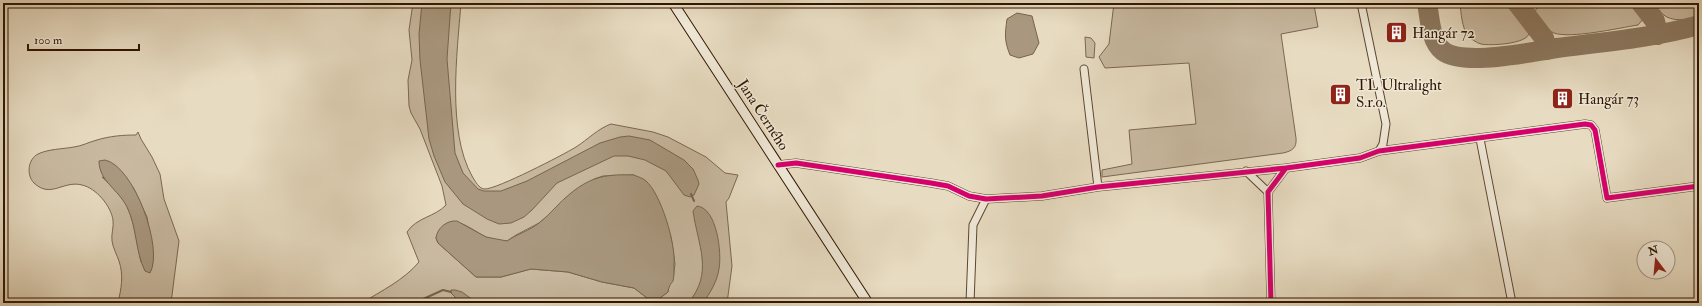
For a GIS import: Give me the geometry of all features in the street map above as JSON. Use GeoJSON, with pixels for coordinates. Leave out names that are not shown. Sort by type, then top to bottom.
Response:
{"type":"FeatureCollection","features":[{"type":"Feature","properties":{"kind":"street","name":"Jana Černého"},"geometry":{"type":"LineString","coordinates":[[673,3],[868,303]]}},
{"type":"Feature","properties":{"kind":"street"},"geometry":{"type":"LineString","coordinates":[[1361,3],[1386,124],[1384,139],[1379,151]]}},
{"type":"Feature","properties":{"kind":"street"},"geometry":{"type":"LineString","coordinates":[[1084,69],[1098,186]]}},
{"type":"Feature","properties":{"kind":"street"},"geometry":{"type":"LineString","coordinates":[[778,165],[796,163],[931,183],[948,186],[968,196],[986,199],[1042,196],[1098,186],[1286,168],[1360,158],[1379,151],[1480,139],[1585,124],[1591,125],[1595,130],[1608,198],[1699,186]]}},
{"type":"Feature","properties":{"kind":"street"},"geometry":{"type":"LineString","coordinates":[[1480,139],[1512,303]]}},
{"type":"Feature","properties":{"kind":"street"},"geometry":{"type":"LineString","coordinates":[[1271,303],[1268,192],[1286,168]]}},
{"type":"Feature","properties":{"kind":"street"},"geometry":{"type":"LineString","coordinates":[[1246,171],[1268,192]]}},
{"type":"Feature","properties":{"kind":"street"},"geometry":{"type":"LineString","coordinates":[[970,303],[973,225],[986,199]]}},
{"type":"Feature","properties":{"kind":"shaded area"},"geometry":{"type":"Polygon","coordinates":[[[413,3],[461,3],[456,68],[456,115],[464,158],[474,180],[483,189],[492,188],[502,184],[545,164],[576,147],[598,131],[611,124],[653,132],[668,137],[706,157],[725,173],[738,175],[726,202],[732,266],[727,303],[362,303],[399,280],[419,262],[407,232],[416,223],[442,209],[446,205],[442,186],[420,129],[411,113],[409,106],[408,80],[412,60],[409,30],[413,3]],[[634,175],[603,176],[594,179],[539,223],[507,241],[488,238],[458,222],[446,224],[436,238],[438,243],[476,277],[501,277],[531,269],[568,272],[602,282],[634,288],[647,298],[660,298],[668,292],[669,284],[673,280],[675,264],[671,237],[634,175]]]}},
{"type":"Feature","properties":{"kind":"shaded area"},"geometry":{"type":"Polygon","coordinates":[[[422,3],[451,3],[447,59],[455,153],[463,173],[478,189],[484,191],[501,191],[527,181],[600,143],[629,136],[650,140],[684,160],[693,169],[698,180],[699,184],[694,195],[690,197],[684,195],[666,171],[645,160],[628,156],[614,156],[557,183],[524,217],[511,223],[499,224],[487,219],[463,204],[445,182],[434,156],[429,139],[420,60],[419,34],[422,3]]]}},
{"type":"Feature","properties":{"kind":"shaded area"},"geometry":{"type":"Polygon","coordinates":[[[1114,3],[1315,3],[1314,5],[1318,27],[1281,34],[1296,138],[1295,147],[1283,153],[1102,177],[1102,170],[1132,164],[1129,130],[1196,124],[1189,63],[1105,68],[1099,57],[1109,44],[1114,3]]]}},
{"type":"Feature","properties":{"kind":"shaded area"},"geometry":{"type":"Polygon","coordinates":[[[1460,3],[1518,3],[1513,7],[1528,26],[1529,33],[1527,37],[1516,42],[1486,45],[1478,43],[1468,36],[1464,29],[1460,3]]]}},
{"type":"Feature","properties":{"kind":"shaded area"},"geometry":{"type":"Polygon","coordinates":[[[1544,3],[1635,3],[1644,14],[1644,18],[1638,25],[1583,34],[1561,35],[1548,29],[1535,14],[1536,9],[1544,3]]]}},
{"type":"Feature","properties":{"kind":"shaded area"},"geometry":{"type":"Polygon","coordinates":[[[1656,3],[1699,3],[1699,18],[1679,20],[1668,18],[1659,10],[1656,3]]]}},
{"type":"Feature","properties":{"kind":"shaded area"},"geometry":{"type":"Polygon","coordinates":[[[1017,13],[1032,16],[1039,43],[1033,54],[1019,58],[1010,55],[1006,37],[1007,19],[1017,13]]]}},
{"type":"Feature","properties":{"kind":"shaded area"},"geometry":{"type":"Polygon","coordinates":[[[1085,37],[1091,38],[1095,43],[1094,58],[1086,57],[1085,37]]]}},
{"type":"Feature","properties":{"kind":"shaded area"},"geometry":{"type":"Polygon","coordinates":[[[138,132],[160,174],[164,199],[179,241],[171,303],[118,303],[122,277],[121,267],[112,241],[112,215],[102,198],[92,190],[82,185],[75,184],[52,189],[40,187],[31,180],[29,172],[30,163],[35,156],[42,152],[77,146],[107,138],[136,135],[138,132]],[[102,177],[119,194],[127,206],[134,226],[141,262],[153,255],[147,217],[133,187],[102,177]]]}},
{"type":"Feature","properties":{"kind":"shaded area"},"geometry":{"type":"Polygon","coordinates":[[[105,160],[116,166],[126,177],[136,192],[144,210],[150,228],[153,246],[153,262],[150,273],[145,271],[142,263],[133,223],[127,207],[105,180],[102,174],[99,161],[105,160]]]}},
{"type":"Feature","properties":{"kind":"shaded area"},"geometry":{"type":"Polygon","coordinates":[[[634,175],[642,178],[652,187],[662,208],[673,245],[673,281],[668,292],[660,298],[647,298],[634,288],[602,282],[568,272],[531,269],[501,277],[476,277],[438,243],[436,238],[438,231],[443,225],[457,221],[486,237],[507,241],[539,223],[567,197],[586,183],[601,177],[634,175]]]}},
{"type":"Feature","properties":{"kind":"shaded area"},"geometry":{"type":"Polygon","coordinates":[[[697,206],[704,209],[709,214],[714,223],[719,243],[720,262],[715,283],[703,303],[688,303],[696,292],[702,270],[702,259],[693,211],[697,206]]]}},
{"type":"Feature","properties":{"kind":"shaded area"},"geometry":{"type":"Polygon","coordinates":[[[451,290],[462,292],[477,303],[461,303],[450,292],[451,290]]]}},
{"type":"Feature","properties":{"kind":"waterway"},"geometry":{"type":"LineString","coordinates":[[691,194],[694,201]]}},
{"type":"Feature","properties":{"kind":"waterway"},"geometry":{"type":"LineString","coordinates":[[418,303],[421,300],[443,290],[451,292]]}},
{"type":"Feature","properties":{"kind":"taxiway"},"geometry":{"type":"LineString","coordinates":[[1427,3],[1431,29],[1435,41],[1439,47],[1450,55],[1468,58],[1507,56],[1629,39],[1699,25]]}},
{"type":"Feature","properties":{"kind":"taxiway"},"geometry":{"type":"LineString","coordinates":[[1517,3],[1544,38],[1547,50]]}},
{"type":"Feature","properties":{"kind":"taxiway"},"geometry":{"type":"LineString","coordinates":[[1641,3],[1655,21],[1658,35]]}},
{"type":"Feature","properties":{"kind":"cycle path"},"geometry":{"type":"LineString","coordinates":[[1271,303],[1268,192],[1286,168],[1360,158],[1379,151],[1585,124],[1591,125],[1595,130],[1607,198],[1699,186]]}},
{"type":"Feature","properties":{"kind":"cycle path"},"geometry":{"type":"LineString","coordinates":[[778,165],[796,163],[931,183],[948,186],[969,196],[986,199],[1042,196],[1098,187],[1286,168]]}},
{"type":"Feature","properties":{"kind":"place","name":"Hangár 72"},"geometry":{"type":"Point","coordinates":[1397,33]}},
{"type":"Feature","properties":{"kind":"place","name":"TL Ultralight S.r.o."},"geometry":{"type":"Point","coordinates":[1340,94]}},
{"type":"Feature","properties":{"kind":"place","name":"Hangár 73"},"geometry":{"type":"Point","coordinates":[1563,99]}}]}
